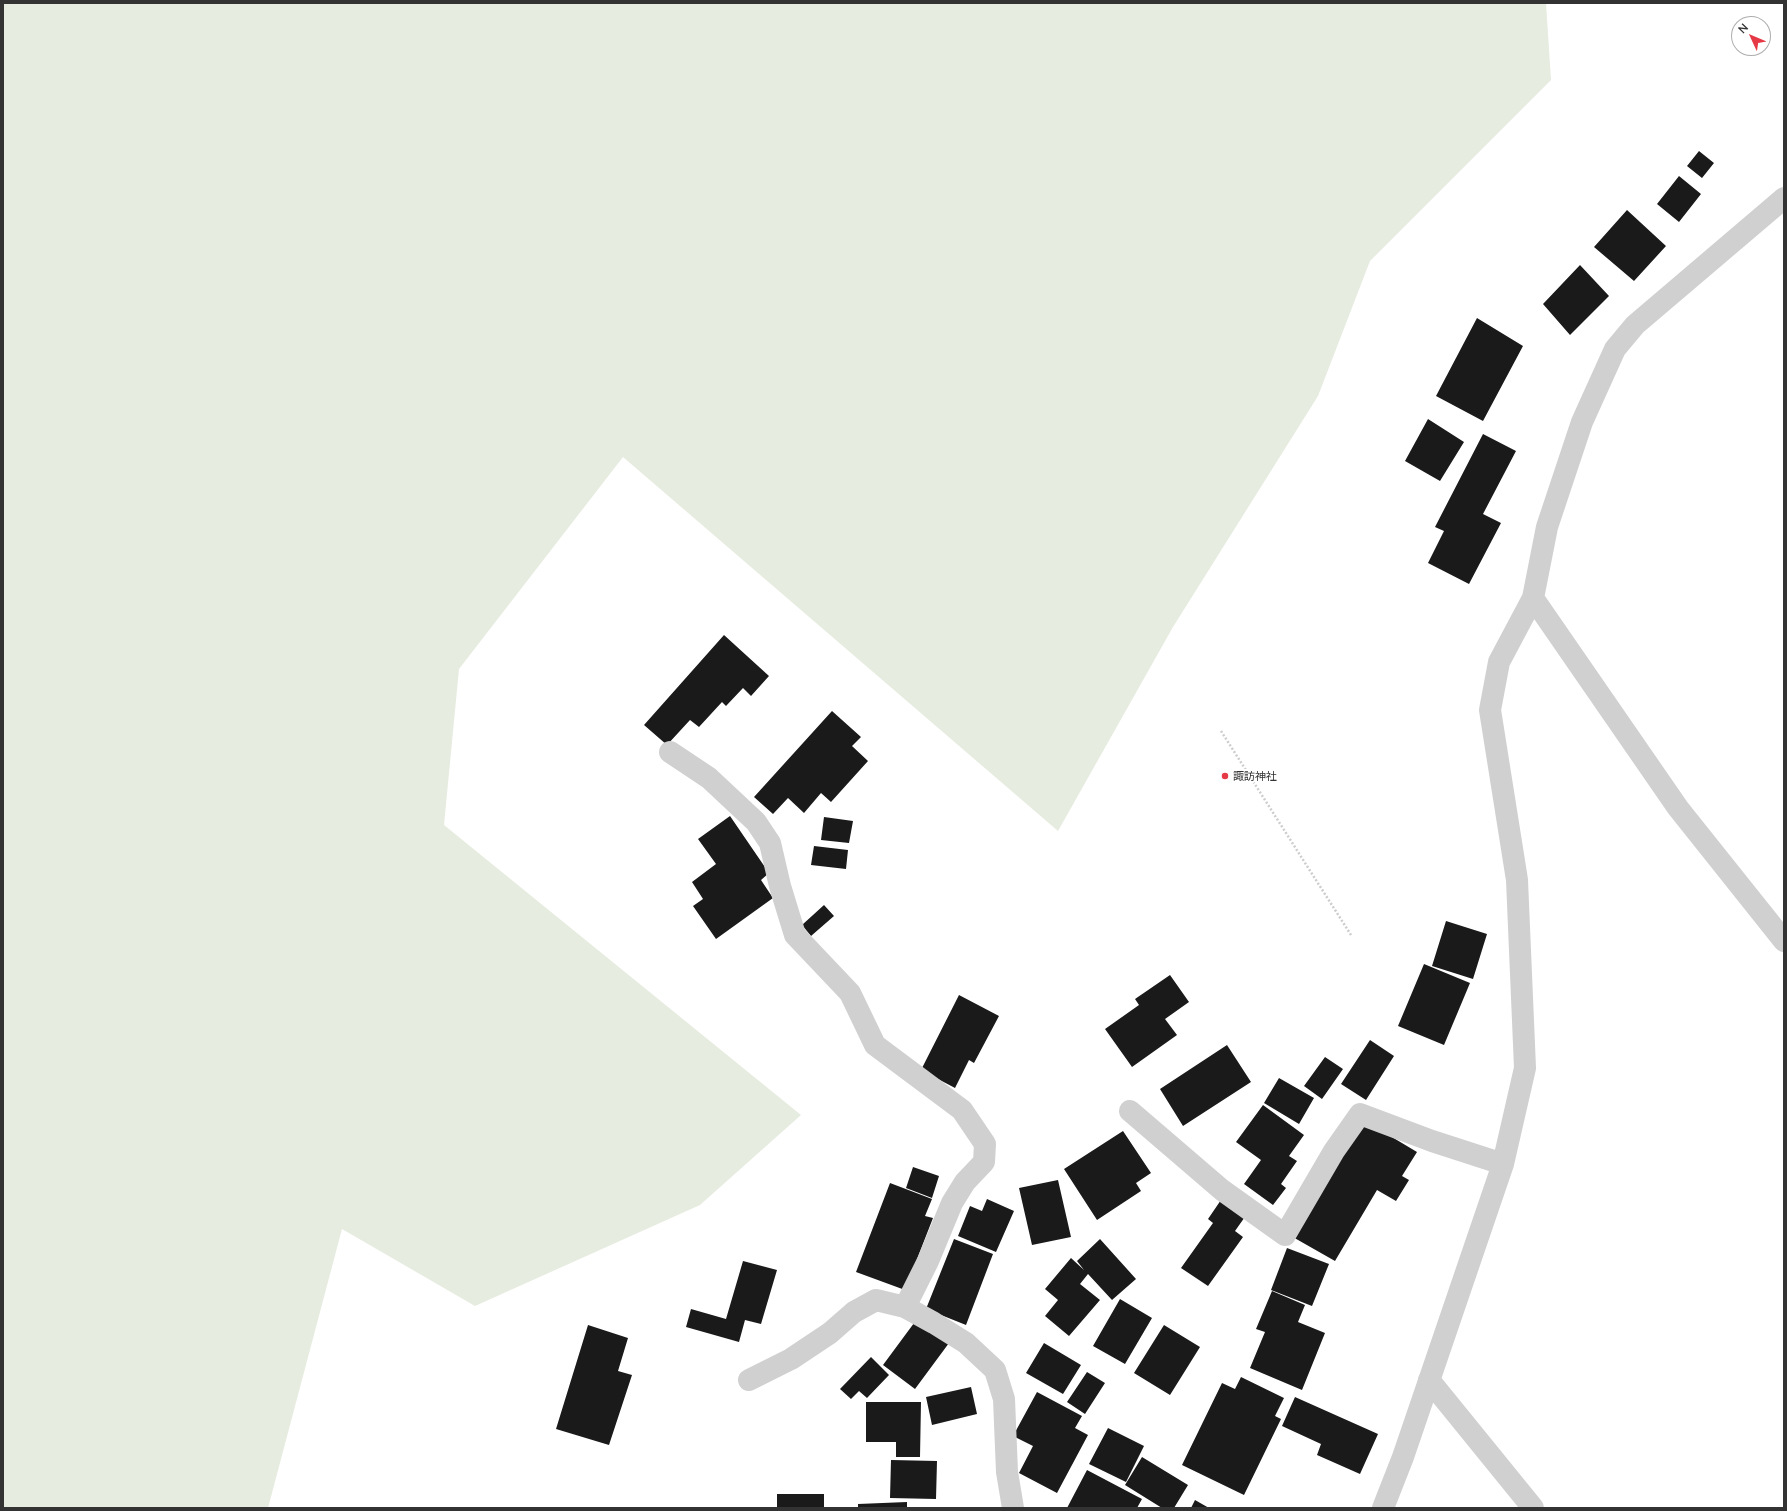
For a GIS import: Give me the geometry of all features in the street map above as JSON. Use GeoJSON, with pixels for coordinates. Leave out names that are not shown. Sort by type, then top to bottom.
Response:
{"type":"FeatureCollection","features":[{"type":"Feature","properties":{"kind":"street"},"geometry":{"type":"LineString","coordinates":[[1383,1508],[1403,1457],[1503,1164],[1525,1068],[1517,880],[1490,710],[1500,662],[1533,598],[1547,527],[1582,422],[1616,349],[1635,325],[1784,198]]}},
{"type":"Feature","properties":{"kind":"street"},"geometry":{"type":"LineString","coordinates":[[1533,598],[1678,808],[1784,941]]}},
{"type":"Feature","properties":{"kind":"street"},"geometry":{"type":"LineString","coordinates":[[670,752],[709,778],[756,822],[770,843],[780,886],[795,936],[850,993],[875,1045],[962,1110],[985,1144],[984,1162],[965,1182],[952,1203],[928,1261],[905,1307]]}},
{"type":"Feature","properties":{"kind":"street"},"geometry":{"type":"LineString","coordinates":[[1130,1111],[1222,1190],[1285,1235],[1334,1151],[1360,1114],[1432,1141],[1503,1164]]}},
{"type":"Feature","properties":{"kind":"street"},"geometry":{"type":"LineString","coordinates":[[749,1380],[791,1359],[830,1333],[854,1312],[876,1300],[905,1307],[966,1343],[995,1370],[1004,1399],[1007,1472],[1013,1508]]}},
{"type":"Feature","properties":{"kind":"street"},"geometry":{"type":"LineString","coordinates":[[1429,1380],[1533,1508]]}},
{"type":"Feature","properties":{"kind":"path"},"geometry":{"type":"LineString","coordinates":[[1221,731],[1351,935]]}},
{"type":"Feature","properties":{"kind":"shaded area"},"geometry":{"type":"Polygon","coordinates":[[[3,3],[1546,3],[1551,80],[1370,261],[1318,396],[1173,627],[1058,831],[623,457],[459,669],[444,825],[801,1115],[700,1205],[475,1306],[342,1229],[268,1508],[3,1508],[3,3]]]}},
{"type":"Feature","properties":{"kind":"building"},"geometry":{"type":"Polygon","coordinates":[[[1699,151],[1714,163],[1702,178],[1687,166],[1699,151]]]}},
{"type":"Feature","properties":{"kind":"building"},"geometry":{"type":"Polygon","coordinates":[[[1679,176],[1701,194],[1679,222],[1657,204],[1679,176]]]}},
{"type":"Feature","properties":{"kind":"building"},"geometry":{"type":"Polygon","coordinates":[[[1627,210],[1666,246],[1634,281],[1594,247],[1627,210]]]}},
{"type":"Feature","properties":{"kind":"building"},"geometry":{"type":"Polygon","coordinates":[[[1580,265],[1609,296],[1570,335],[1543,304],[1580,265]]]}},
{"type":"Feature","properties":{"kind":"building"},"geometry":{"type":"Polygon","coordinates":[[[1477,318],[1523,346],[1483,421],[1436,396],[1477,318]]]}},
{"type":"Feature","properties":{"kind":"building"},"geometry":{"type":"Polygon","coordinates":[[[1428,419],[1464,442],[1440,481],[1405,461],[1428,419]]]}},
{"type":"Feature","properties":{"kind":"building"},"geometry":{"type":"Polygon","coordinates":[[[1483,434],[1516,451],[1483,514],[1501,523],[1469,584],[1428,563],[1444,531],[1435,527],[1483,434]]]}},
{"type":"Feature","properties":{"kind":"building"},"geometry":{"type":"Polygon","coordinates":[[[724,635],[769,676],[751,696],[743,688],[726,706],[722,702],[699,727],[690,720],[667,745],[644,725],[724,635]]]}},
{"type":"Feature","properties":{"kind":"building"},"geometry":{"type":"Polygon","coordinates":[[[832,711],[861,737],[852,746],[868,761],[831,802],[821,793],[804,813],[788,798],[773,814],[754,797],[832,711]]]}},
{"type":"Feature","properties":{"kind":"building"},"geometry":{"type":"Polygon","coordinates":[[[730,816],[769,873],[761,880],[773,898],[716,939],[693,906],[703,899],[692,882],[716,864],[698,839],[730,816]]]}},
{"type":"Feature","properties":{"kind":"building"},"geometry":{"type":"Polygon","coordinates":[[[824,817],[853,821],[849,843],[821,840],[824,817]]]}},
{"type":"Feature","properties":{"kind":"building"},"geometry":{"type":"Polygon","coordinates":[[[814,846],[848,850],[846,869],[811,865],[814,846]]]}},
{"type":"Feature","properties":{"kind":"building"},"geometry":{"type":"Polygon","coordinates":[[[824,905],[834,916],[811,936],[802,925],[824,905]]]}},
{"type":"Feature","properties":{"kind":"building"},"geometry":{"type":"Polygon","coordinates":[[[1446,921],[1487,934],[1473,979],[1432,966],[1446,921]]]}},
{"type":"Feature","properties":{"kind":"building"},"geometry":{"type":"Polygon","coordinates":[[[1424,964],[1470,983],[1444,1045],[1398,1026],[1424,964]]]}},
{"type":"Feature","properties":{"kind":"building"},"geometry":{"type":"Polygon","coordinates":[[[1170,975],[1189,1002],[1165,1019],[1177,1035],[1132,1067],[1105,1029],[1139,1005],[1135,999],[1170,975]]]}},
{"type":"Feature","properties":{"kind":"building"},"geometry":{"type":"Polygon","coordinates":[[[959,995],[999,1016],[974,1063],[969,1060],[955,1088],[921,1070],[959,995]]]}},
{"type":"Feature","properties":{"kind":"building"},"geometry":{"type":"Polygon","coordinates":[[[1370,1040],[1394,1056],[1366,1100],[1341,1084],[1370,1040]]]}},
{"type":"Feature","properties":{"kind":"building"},"geometry":{"type":"Polygon","coordinates":[[[1227,1045],[1251,1082],[1183,1126],[1160,1089],[1227,1045]]]}},
{"type":"Feature","properties":{"kind":"building"},"geometry":{"type":"Polygon","coordinates":[[[1325,1057],[1343,1069],[1322,1099],[1304,1086],[1325,1057]]]}},
{"type":"Feature","properties":{"kind":"building"},"geometry":{"type":"Polygon","coordinates":[[[1279,1078],[1314,1098],[1299,1124],[1264,1103],[1279,1078]]]}},
{"type":"Feature","properties":{"kind":"building"},"geometry":{"type":"Polygon","coordinates":[[[1263,1105],[1304,1135],[1289,1156],[1297,1161],[1281,1184],[1286,1188],[1273,1205],[1244,1184],[1261,1160],[1236,1142],[1263,1105]]]}},
{"type":"Feature","properties":{"kind":"building"},"geometry":{"type":"Polygon","coordinates":[[[1360,1118],[1417,1152],[1402,1176],[1409,1180],[1396,1201],[1377,1190],[1335,1261],[1291,1236],[1360,1118]]]}},
{"type":"Feature","properties":{"kind":"building"},"geometry":{"type":"Polygon","coordinates":[[[1123,1131],[1151,1173],[1136,1183],[1141,1191],[1097,1220],[1064,1169],[1123,1131]]]}},
{"type":"Feature","properties":{"kind":"building"},"geometry":{"type":"Polygon","coordinates":[[[913,1167],[939,1176],[932,1198],[906,1188],[913,1167]]]}},
{"type":"Feature","properties":{"kind":"building"},"geometry":{"type":"Polygon","coordinates":[[[1058,1180],[1071,1237],[1032,1245],[1019,1188],[1058,1180]]]}},
{"type":"Feature","properties":{"kind":"building"},"geometry":{"type":"Polygon","coordinates":[[[890,1183],[932,1199],[925,1216],[933,1218],[905,1290],[856,1272],[890,1183]]]}},
{"type":"Feature","properties":{"kind":"building"},"geometry":{"type":"Polygon","coordinates":[[[1223,1197],[1247,1214],[1235,1231],[1243,1237],[1208,1286],[1181,1268],[1213,1223],[1208,1219],[1223,1197]]]}},
{"type":"Feature","properties":{"kind":"building"},"geometry":{"type":"Polygon","coordinates":[[[987,1199],[1014,1211],[996,1252],[958,1236],[970,1206],[982,1211],[987,1199]]]}},
{"type":"Feature","properties":{"kind":"building"},"geometry":{"type":"Polygon","coordinates":[[[954,1239],[993,1254],[966,1325],[926,1309],[954,1239]]]}},
{"type":"Feature","properties":{"kind":"building"},"geometry":{"type":"Polygon","coordinates":[[[1100,1239],[1136,1279],[1112,1300],[1088,1274],[1080,1284],[1100,1300],[1069,1336],[1045,1316],[1058,1300],[1045,1289],[1071,1258],[1084,1270],[1077,1261],[1100,1239]]]}},
{"type":"Feature","properties":{"kind":"building"},"geometry":{"type":"Polygon","coordinates":[[[1287,1248],[1329,1264],[1312,1306],[1271,1290],[1287,1248]]]}},
{"type":"Feature","properties":{"kind":"building"},"geometry":{"type":"Polygon","coordinates":[[[743,1261],[777,1270],[761,1324],[745,1320],[739,1342],[686,1327],[691,1309],[726,1319],[743,1261]]]}},
{"type":"Feature","properties":{"kind":"building"},"geometry":{"type":"Polygon","coordinates":[[[1272,1291],[1305,1305],[1298,1322],[1325,1333],[1302,1390],[1250,1368],[1265,1332],[1256,1329],[1272,1291]]]}},
{"type":"Feature","properties":{"kind":"building"},"geometry":{"type":"Polygon","coordinates":[[[1120,1299],[1152,1318],[1125,1364],[1093,1346],[1120,1299]]]}},
{"type":"Feature","properties":{"kind":"building"},"geometry":{"type":"Polygon","coordinates":[[[917,1319],[949,1343],[915,1389],[883,1365],[917,1319]]]}},
{"type":"Feature","properties":{"kind":"building"},"geometry":{"type":"Polygon","coordinates":[[[588,1325],[628,1338],[618,1371],[632,1375],[609,1445],[556,1429],[588,1325]]]}},
{"type":"Feature","properties":{"kind":"building"},"geometry":{"type":"Polygon","coordinates":[[[1164,1325],[1200,1347],[1170,1395],[1134,1373],[1164,1325]]]}},
{"type":"Feature","properties":{"kind":"building"},"geometry":{"type":"Polygon","coordinates":[[[1044,1343],[1081,1365],[1063,1394],[1026,1373],[1044,1343]]]}},
{"type":"Feature","properties":{"kind":"building"},"geometry":{"type":"Polygon","coordinates":[[[871,1357],[889,1375],[867,1398],[859,1391],[851,1399],[840,1389],[871,1357]]]}},
{"type":"Feature","properties":{"kind":"building"},"geometry":{"type":"Polygon","coordinates":[[[1087,1372],[1105,1383],[1085,1414],[1067,1402],[1087,1372]]]}},
{"type":"Feature","properties":{"kind":"building"},"geometry":{"type":"Polygon","coordinates":[[[1241,1377],[1284,1398],[1275,1416],[1281,1419],[1244,1495],[1182,1465],[1222,1383],[1235,1389],[1241,1377]]]}},
{"type":"Feature","properties":{"kind":"building"},"geometry":{"type":"Polygon","coordinates":[[[971,1387],[977,1414],[932,1425],[926,1397],[971,1387]]]}},
{"type":"Feature","properties":{"kind":"building"},"geometry":{"type":"Polygon","coordinates":[[[1037,1392],[1082,1416],[1075,1428],[1088,1435],[1057,1493],[1019,1473],[1033,1446],[1013,1436],[1037,1392]]]}},
{"type":"Feature","properties":{"kind":"building"},"geometry":{"type":"Polygon","coordinates":[[[1295,1397],[1378,1434],[1360,1474],[1317,1455],[1321,1444],[1282,1426],[1295,1397]]]}},
{"type":"Feature","properties":{"kind":"building"},"geometry":{"type":"Polygon","coordinates":[[[866,1402],[921,1402],[920,1457],[896,1457],[896,1442],[866,1442],[866,1402]]]}},
{"type":"Feature","properties":{"kind":"building"},"geometry":{"type":"Polygon","coordinates":[[[1108,1428],[1144,1446],[1126,1482],[1089,1464],[1108,1428]]]}},
{"type":"Feature","properties":{"kind":"building"},"geometry":{"type":"Polygon","coordinates":[[[1142,1457],[1188,1485],[1174,1508],[1162,1508],[1125,1485],[1142,1457]]]}},
{"type":"Feature","properties":{"kind":"building"},"geometry":{"type":"Polygon","coordinates":[[[891,1460],[937,1461],[936,1499],[890,1498],[891,1460]]]}},
{"type":"Feature","properties":{"kind":"building"},"geometry":{"type":"Polygon","coordinates":[[[1087,1470],[1142,1499],[1137,1508],[1067,1508],[1087,1470]]]}},
{"type":"Feature","properties":{"kind":"building"},"geometry":{"type":"Polygon","coordinates":[[[777,1494],[824,1494],[824,1508],[777,1508],[777,1494]]]}},
{"type":"Feature","properties":{"kind":"building"},"geometry":{"type":"Polygon","coordinates":[[[1195,1500],[1209,1508],[1191,1508],[1195,1500]]]}},
{"type":"Feature","properties":{"kind":"building"},"geometry":{"type":"Polygon","coordinates":[[[907,1502],[907,1508],[858,1508],[858,1504],[907,1502]]]}},
{"type":"Feature","properties":{"kind":"place","name":"諏訪神社"},"geometry":{"type":"Point","coordinates":[1225,776]}}]}
